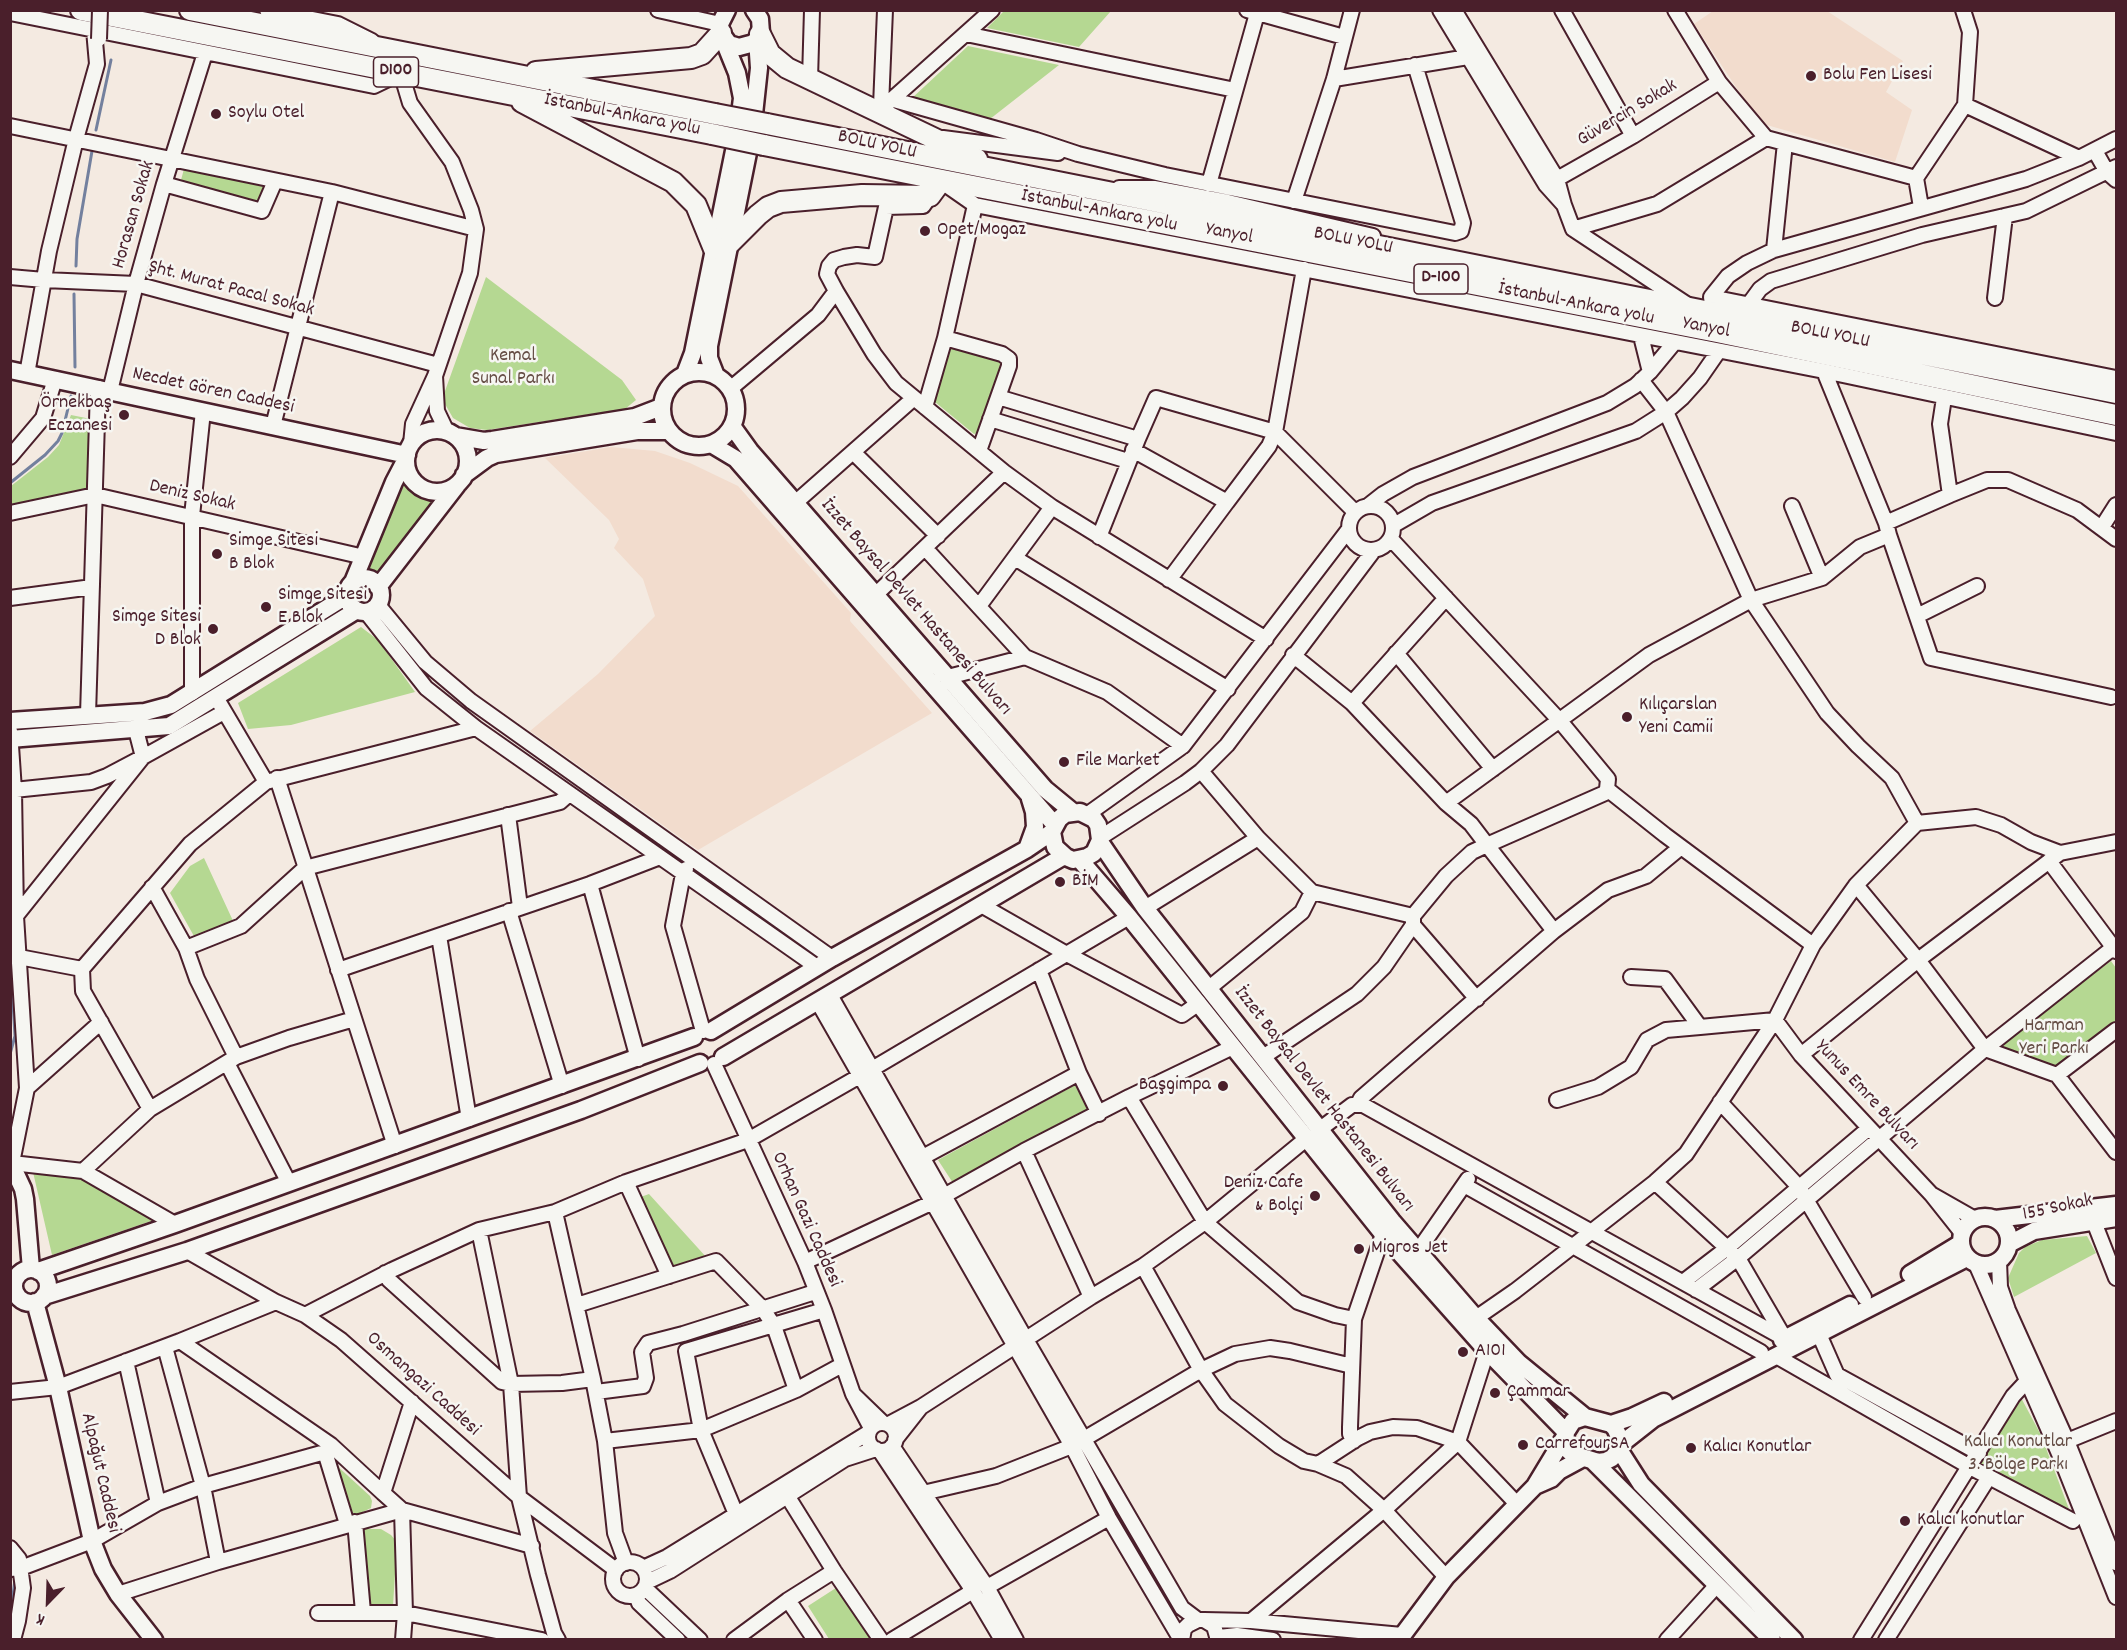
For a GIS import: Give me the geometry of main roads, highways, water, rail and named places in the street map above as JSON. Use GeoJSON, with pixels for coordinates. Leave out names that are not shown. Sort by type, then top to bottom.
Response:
{"type":"FeatureCollection","features":[{"type":"Feature","properties":{"kind":"highway","name":"İstanbul-Ankara yolu"},"geometry":{"type":"LineString","coordinates":[[81,10],[712,134],[761,134]]}},
{"type":"Feature","properties":{"kind":"highway","name":"D100"},"geometry":{"type":"LineString","coordinates":[[190,10],[512,75]]}},
{"type":"Feature","properties":{"kind":"highway"},"geometry":{"type":"LineString","coordinates":[[512,75],[691,58],[702,54],[724,21]]}},
{"type":"Feature","properties":{"kind":"highway"},"geometry":{"type":"LineString","coordinates":[[759,37],[774,58],[810,79],[884,106],[925,135],[1006,173]]}},
{"type":"Feature","properties":{"kind":"highway","name":"İstanbul-Ankara yolu"},"geometry":{"type":"LineString","coordinates":[[512,75],[715,114],[761,134],[935,188],[1717,332],[2114,415]]}},
{"type":"Feature","properties":{"kind":"highway"},"geometry":{"type":"LineString","coordinates":[[504,93],[673,182],[696,205],[722,246],[768,207],[782,202],[935,188]]}},
{"type":"Feature","properties":{"kind":"highway","name":"BOLU YOLU"},"geometry":{"type":"LineString","coordinates":[[761,134],[1006,173],[2116,393]]}},
{"type":"Feature","properties":{"kind":"main road"},"geometry":{"type":"LineString","coordinates":[[685,374],[693,353],[722,246],[761,134],[759,37],[762,26],[756,11]]}},
{"type":"Feature","properties":{"kind":"main road"},"geometry":{"type":"LineString","coordinates":[[724,21],[729,44],[739,47],[749,45],[759,37]]}},
{"type":"Feature","properties":{"kind":"main road"},"geometry":{"type":"LineString","coordinates":[[716,376],[701,372],[685,374],[666,390],[661,407],[664,424],[676,439],[694,446],[711,444],[723,437],[735,418],[735,403],[730,389],[716,376],[709,358],[742,98],[724,21]]}},
{"type":"Feature","properties":{"kind":"main road","name":"Necdet Gören Caddesi"},"geometry":{"type":"LineString","coordinates":[[19,372],[408,453]]}},
{"type":"Feature","properties":{"kind":"main road"},"geometry":{"type":"LineString","coordinates":[[367,609],[350,604],[351,589],[394,482],[408,453],[426,432],[439,430],[484,441],[635,417],[661,407]]}},
{"type":"Feature","properties":{"kind":"main road","name":"İzzet Baysal Devlet Hastanesi Bulvarı"},"geometry":{"type":"LineString","coordinates":[[732,426],[870,601],[1028,792],[1054,829]]}},
{"type":"Feature","properties":{"kind":"main road"},"geometry":{"type":"LineString","coordinates":[[408,453],[410,476],[426,489],[444,490],[496,454],[638,431],[669,431]]}},
{"type":"Feature","properties":{"kind":"main road"},"geometry":{"type":"LineString","coordinates":[[378,587],[461,479],[468,458],[461,442],[451,434]]}},
{"type":"Feature","properties":{"kind":"main road","name":"İzzet Baysal Devlet Hastanesi Bulvarı"},"geometry":{"type":"LineString","coordinates":[[711,444],[736,459],[870,601],[948,677],[1045,789],[1080,813]]}},
{"type":"Feature","properties":{"kind":"main road"},"geometry":{"type":"LineString","coordinates":[[10,721],[157,710],[171,705],[367,579],[378,587],[381,596],[367,609],[169,726],[11,739]]}},
{"type":"Feature","properties":{"kind":"main road"},"geometry":{"type":"LineString","coordinates":[[1027,849],[1034,834],[1035,819],[1028,792]]}},
{"type":"Feature","properties":{"kind":"main road"},"geometry":{"type":"LineString","coordinates":[[24,1274],[45,1277],[48,1282],[46,1293],[36,1300],[19,1297],[16,1293],[14,1287],[24,1274],[175,1224],[395,1146],[638,1059],[703,1033],[1027,849],[1054,829],[1065,814],[1080,813],[1098,825],[1100,839],[1094,853],[1080,860],[1073,860],[1064,856],[1055,847],[1054,829]]}},
{"type":"Feature","properties":{"kind":"main road","name":"İzzet Baysal Devlet Hastanesi Bulvarı"},"geometry":{"type":"LineString","coordinates":[[1100,839],[1145,908],[1263,1057],[1313,1134],[1383,1234],[1565,1435],[1569,1451],[1587,1459],[1772,1640]]}},
{"type":"Feature","properties":{"kind":"main road"},"geometry":{"type":"LineString","coordinates":[[10,1305],[36,1300],[187,1251],[712,1062],[1064,856]]}},
{"type":"Feature","properties":{"kind":"main road","name":"İzzet Baysal Devlet Hastanesi Bulvarı"},"geometry":{"type":"LineString","coordinates":[[1080,860],[1129,916],[1233,1047],[1392,1221],[1476,1318],[1528,1371],[1585,1417],[1611,1424]]}},
{"type":"Feature","properties":{"kind":"main road"},"geometry":{"type":"LineString","coordinates":[[703,1033],[691,1047],[691,1053],[712,1062]]}},
{"type":"Feature","properties":{"kind":"main road"},"geometry":{"type":"LineString","coordinates":[[703,1033],[719,1035],[723,1040],[725,1051],[712,1062]]}},
{"type":"Feature","properties":{"kind":"main road"},"geometry":{"type":"LineString","coordinates":[[11,1162],[25,1199],[24,1274]]}},
{"type":"Feature","properties":{"kind":"main road"},"geometry":{"type":"LineString","coordinates":[[1966,1249],[1967,1224],[1975,1219],[1982,1217],[1995,1220],[2116,1205]]}},
{"type":"Feature","properties":{"kind":"main road","name":"155 Sokak"},"geometry":{"type":"LineString","coordinates":[[2009,1244],[2034,1231],[2116,1218]]}},
{"type":"Feature","properties":{"kind":"main road"},"geometry":{"type":"LineString","coordinates":[[1966,1249],[1989,1265],[1999,1261],[2007,1251],[2009,1244],[2006,1229],[1995,1220]]}},
{"type":"Feature","properties":{"kind":"main road"},"geometry":{"type":"LineString","coordinates":[[1535,1486],[1551,1479],[1559,1471],[1587,1459],[1606,1461],[1612,1458],[1619,1447],[1653,1419],[1768,1354],[1785,1339],[1922,1268],[1966,1249]]}},
{"type":"Feature","properties":{"kind":"main road"},"geometry":{"type":"LineString","coordinates":[[1611,1424],[1632,1417],[1768,1354],[1819,1334],[1966,1249]]}},
{"type":"Feature","properties":{"kind":"main road","name":"Alpağut Caddesi"},"geometry":{"type":"LineString","coordinates":[[36,1300],[92,1541],[103,1569],[118,1594],[154,1640]]}},
{"type":"Feature","properties":{"kind":"main road"},"geometry":{"type":"LineString","coordinates":[[1400,1637],[1446,1577],[1535,1486],[1573,1421],[1585,1417]]}},
{"type":"Feature","properties":{"kind":"main road"},"geometry":{"type":"LineString","coordinates":[[1611,1424],[1616,1428],[1620,1437],[1619,1447],[1641,1484],[1794,1640]]}},
{"type":"Feature","properties":{"kind":"waterway"},"geometry":{"type":"LineString","coordinates":[[96,130],[111,60]]}},
{"type":"Feature","properties":{"kind":"waterway"},"geometry":{"type":"LineString","coordinates":[[76,266],[77,239],[92,151]]}},
{"type":"Feature","properties":{"kind":"waterway"},"geometry":{"type":"LineString","coordinates":[[74,294],[75,367]]}},
{"type":"Feature","properties":{"kind":"waterway"},"geometry":{"type":"LineString","coordinates":[[10,483],[45,455],[58,441],[71,396]]}},
{"type":"Feature","properties":{"kind":"waterway"},"geometry":{"type":"LineString","coordinates":[[10,953],[15,1036],[10,1054]]}},
{"type":"Feature","properties":{"kind":"waterway"},"geometry":{"type":"LineString","coordinates":[[10,1621],[15,1579]]}},
{"type":"Feature","properties":{"kind":"place","name":"Bolu Fen Lisesi"},"geometry":{"type":"Point","coordinates":[1811,76]}},
{"type":"Feature","properties":{"kind":"place","name":"Soylu Otel"},"geometry":{"type":"Point","coordinates":[216,114]}},
{"type":"Feature","properties":{"kind":"place","name":"Opet/Mogaz"},"geometry":{"type":"Point","coordinates":[925,231]}},
{"type":"Feature","properties":{"kind":"place","name":"Örnekbaş Eczanesi"},"geometry":{"type":"Point","coordinates":[124,415]}},
{"type":"Feature","properties":{"kind":"place","name":"Simge Sitesi B Blok"},"geometry":{"type":"Point","coordinates":[217,554]}},
{"type":"Feature","properties":{"kind":"place","name":"Simge Sitesi E Blok"},"geometry":{"type":"Point","coordinates":[266,607]}},
{"type":"Feature","properties":{"kind":"place","name":"Simge Sitesi D Blok"},"geometry":{"type":"Point","coordinates":[213,629]}},
{"type":"Feature","properties":{"kind":"place","name":"Kılıçarslan Yeni Camii"},"geometry":{"type":"Point","coordinates":[1627,717]}},
{"type":"Feature","properties":{"kind":"place","name":"File Market"},"geometry":{"type":"Point","coordinates":[1064,762]}},
{"type":"Feature","properties":{"kind":"place","name":"BİM"},"geometry":{"type":"Point","coordinates":[1060,882]}},
{"type":"Feature","properties":{"kind":"place","name":"Başgimpa"},"geometry":{"type":"Point","coordinates":[1223,1086]}},
{"type":"Feature","properties":{"kind":"place","name":"Deniz Cafe & Bolçi"},"geometry":{"type":"Point","coordinates":[1315,1196]}},
{"type":"Feature","properties":{"kind":"place","name":"Migros Jet"},"geometry":{"type":"Point","coordinates":[1359,1249]}},
{"type":"Feature","properties":{"kind":"place","name":"A101"},"geometry":{"type":"Point","coordinates":[1463,1352]}},
{"type":"Feature","properties":{"kind":"place","name":"Çammar"},"geometry":{"type":"Point","coordinates":[1495,1393]}},
{"type":"Feature","properties":{"kind":"place","name":"CarrefourSA"},"geometry":{"type":"Point","coordinates":[1523,1445]}},
{"type":"Feature","properties":{"kind":"place","name":"Kalıcı Konutlar"},"geometry":{"type":"Point","coordinates":[1691,1448]}},
{"type":"Feature","properties":{"kind":"place","name":"Kalıcı konutlar"},"geometry":{"type":"Point","coordinates":[1905,1521]}},
{"type":"Feature","properties":{"kind":"park label","name":"Kemal Sunal Parkı"},"geometry":{"type":"Point","coordinates":[513,368]}},
{"type":"Feature","properties":{"kind":"park label","name":"Harman Yeri Parkı"},"geometry":{"type":"Point","coordinates":[2054,1038]}},
{"type":"Feature","properties":{"kind":"park label","name":"Kalıcı Konutlar 3. Bölge Parkı"},"geometry":{"type":"Point","coordinates":[2018,1454]}}]}
